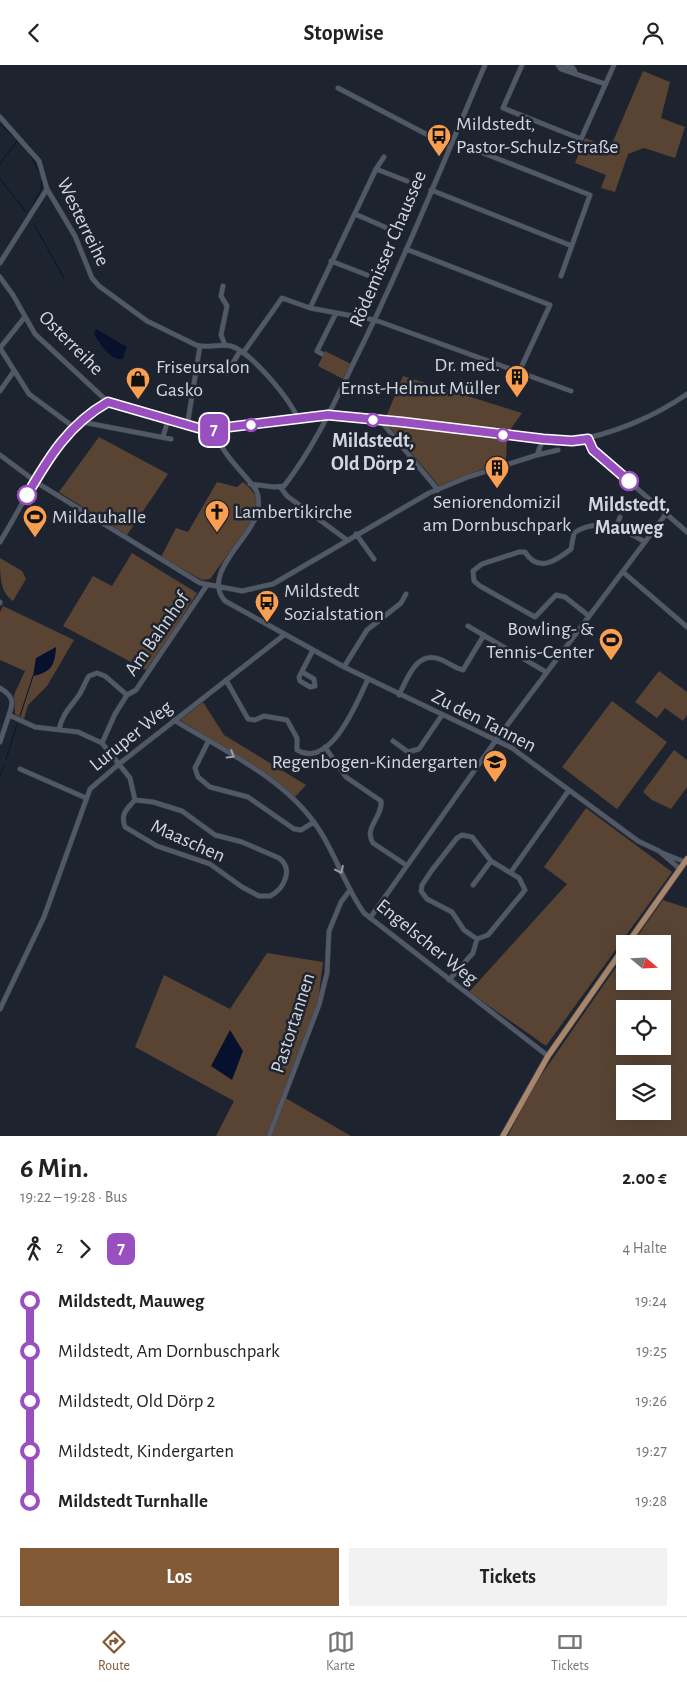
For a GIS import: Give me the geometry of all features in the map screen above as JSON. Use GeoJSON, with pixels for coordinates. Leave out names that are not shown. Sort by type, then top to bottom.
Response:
{"type":"FeatureCollection","features":[{"type":"Feature","properties":{"kind":"main road"},"geometry":{"type":"LineString","coordinates":[[633,935],[686,861]]}},
{"type":"Feature","properties":{"kind":"main road"},"geometry":{"type":"LineString","coordinates":[[503,1136],[548,1056],[616,959]]}},
{"type":"Feature","properties":{"kind":"street","name":"Rödemisser Chaussee"},"geometry":{"type":"LineString","coordinates":[[282,487],[305,456],[328,415],[375,320],[485,65]]}},
{"type":"Feature","properties":{"kind":"street"},"geometry":{"type":"LineString","coordinates":[[522,65],[503,109],[581,139],[614,65]]}},
{"type":"Feature","properties":{"kind":"street"},"geometry":{"type":"LineString","coordinates":[[558,65],[560,69],[575,72],[606,84]]}},
{"type":"Feature","properties":{"kind":"street"},"geometry":{"type":"LineString","coordinates":[[564,65],[573,68],[575,72]]}},
{"type":"Feature","properties":{"kind":"street"},"geometry":{"type":"LineString","coordinates":[[338,87],[449,146]]}},
{"type":"Feature","properties":{"kind":"street","name":"Westerreihe"},"geometry":{"type":"LineString","coordinates":[[0,117],[39,161],[47,189],[75,236],[92,278],[99,286],[147,321],[200,346],[225,345],[242,351],[282,394],[298,419]]}},
{"type":"Feature","properties":{"kind":"street"},"geometry":{"type":"LineString","coordinates":[[478,151],[590,195],[561,276]]}},
{"type":"Feature","properties":{"kind":"street"},"geometry":{"type":"LineString","coordinates":[[310,309],[331,261],[376,169],[384,157]]}},
{"type":"Feature","properties":{"kind":"street"},"geometry":{"type":"LineString","coordinates":[[376,169],[407,181]]}},
{"type":"Feature","properties":{"kind":"street"},"geometry":{"type":"LineString","coordinates":[[0,263],[47,189]]}},
{"type":"Feature","properties":{"kind":"street"},"geometry":{"type":"LineString","coordinates":[[431,191],[572,246]]}},
{"type":"Feature","properties":{"kind":"street"},"geometry":{"type":"LineString","coordinates":[[355,214],[387,228]]}},
{"type":"Feature","properties":{"kind":"street"},"geometry":{"type":"LineString","coordinates":[[406,249],[550,305],[519,372]]}},
{"type":"Feature","properties":{"kind":"street"},"geometry":{"type":"LineString","coordinates":[[331,261],[367,275]]}},
{"type":"Feature","properties":{"kind":"street","name":"Osterreihe"},"geometry":{"type":"LineString","coordinates":[[0,277],[13,295],[24,318],[41,340],[108,402]]}},
{"type":"Feature","properties":{"kind":"street"},"geometry":{"type":"LineString","coordinates":[[223,286],[221,297],[227,306],[221,335],[225,345]]}},
{"type":"Feature","properties":{"kind":"street"},"geometry":{"type":"LineString","coordinates":[[227,373],[282,298],[310,309],[375,320],[571,391]]}},
{"type":"Feature","properties":{"kind":"street"},"geometry":{"type":"LineString","coordinates":[[322,354],[317,351],[336,313]]}},
{"type":"Feature","properties":{"kind":"street"},"geometry":{"type":"LineString","coordinates":[[24,318],[0,348],[29,394],[75,428]]}},
{"type":"Feature","properties":{"kind":"street"},"geometry":{"type":"LineString","coordinates":[[187,427],[200,346]]}},
{"type":"Feature","properties":{"kind":"street"},"geometry":{"type":"LineString","coordinates":[[0,391],[14,371]]}},
{"type":"Feature","properties":{"kind":"street"},"geometry":{"type":"LineString","coordinates":[[0,541],[54,449],[75,428],[108,402],[187,427],[215,430],[328,415],[572,441],[588,439],[668,407],[687,394]]}},
{"type":"Feature","properties":{"kind":"street"},"geometry":{"type":"LineString","coordinates":[[162,437],[168,420]]}},
{"type":"Feature","properties":{"kind":"street"},"geometry":{"type":"LineString","coordinates":[[380,420],[438,490]]}},
{"type":"Feature","properties":{"kind":"street"},"geometry":{"type":"LineString","coordinates":[[82,422],[171,439]]}},
{"type":"Feature","properties":{"kind":"street"},"geometry":{"type":"LineString","coordinates":[[215,430],[224,452],[259,497],[256,518],[222,567],[219,588]]}},
{"type":"Feature","properties":{"kind":"street"},"geometry":{"type":"LineString","coordinates":[[536,455],[543,439]]}},
{"type":"Feature","properties":{"kind":"street"},"geometry":{"type":"LineString","coordinates":[[588,439],[593,450],[687,532]]}},
{"type":"Feature","properties":{"kind":"street"},"geometry":{"type":"LineString","coordinates":[[0,455],[120,536],[207,585],[242,591],[273,584],[404,506],[438,490],[468,477],[536,455],[558,450]]}},
{"type":"Feature","properties":{"kind":"street"},"geometry":{"type":"LineString","coordinates":[[250,484],[282,487],[282,491],[288,496],[347,539]]}},
{"type":"Feature","properties":{"kind":"street"},"geometry":{"type":"LineString","coordinates":[[370,918],[496,740],[666,514]]}},
{"type":"Feature","properties":{"kind":"street"},"geometry":{"type":"LineString","coordinates":[[616,528],[620,517]]}},
{"type":"Feature","properties":{"kind":"street"},"geometry":{"type":"LineString","coordinates":[[589,616],[565,597],[556,595],[534,617],[480,586],[474,581],[473,571],[482,564],[519,552],[525,552],[530,561],[555,562],[571,549],[572,535],[577,531],[596,526],[616,528],[645,542]]}},
{"type":"Feature","properties":{"kind":"street"},"geometry":{"type":"LineString","coordinates":[[356,534],[374,559]]}},
{"type":"Feature","properties":{"kind":"street"},"geometry":{"type":"LineString","coordinates":[[623,572],[687,627]]}},
{"type":"Feature","properties":{"kind":"street","name":"Am Bahnhof"},"geometry":{"type":"LineString","coordinates":[[102,743],[127,695],[136,690],[207,585]]}},
{"type":"Feature","properties":{"kind":"street","name":"Am Bahnhof"},"geometry":{"type":"LineString","coordinates":[[219,588],[221,595],[226,601],[284,635]]}},
{"type":"Feature","properties":{"kind":"street"},"geometry":{"type":"LineString","coordinates":[[344,667],[367,629],[401,603],[406,594]]}},
{"type":"Feature","properties":{"kind":"street"},"geometry":{"type":"LineString","coordinates":[[468,626],[546,672]]}},
{"type":"Feature","properties":{"kind":"street","name":"Zu den Tannen"},"geometry":{"type":"LineString","coordinates":[[284,635],[399,695],[524,755],[638,841],[686,861]]}},
{"type":"Feature","properties":{"kind":"street","name":"Luruper Weg"},"geometry":{"type":"LineString","coordinates":[[0,1009],[44,917],[86,798],[96,783],[284,635]]}},
{"type":"Feature","properties":{"kind":"street"},"geometry":{"type":"LineString","coordinates":[[399,695],[412,668],[422,659],[436,658],[463,669],[484,635]]}},
{"type":"Feature","properties":{"kind":"street"},"geometry":{"type":"LineString","coordinates":[[302,672],[313,651]]}},
{"type":"Feature","properties":{"kind":"street"},"geometry":{"type":"LineString","coordinates":[[59,730],[64,714],[92,674],[105,676],[127,695]]}},
{"type":"Feature","properties":{"kind":"street"},"geometry":{"type":"LineString","coordinates":[[226,680],[248,719],[255,720],[264,715],[287,720],[297,738],[296,747],[302,753],[317,751],[325,747],[340,734],[368,679]]}},
{"type":"Feature","properties":{"kind":"street"},"geometry":{"type":"LineString","coordinates":[[0,688],[12,697],[13,702],[0,742]]}},
{"type":"Feature","properties":{"kind":"street"},"geometry":{"type":"LineString","coordinates":[[9,715],[36,727],[84,734],[102,743]]}},
{"type":"Feature","properties":{"kind":"street"},"geometry":{"type":"LineString","coordinates":[[393,741],[408,752],[419,749],[442,715]]}},
{"type":"Feature","properties":{"kind":"street","name":"Engelscher Weg"},"geometry":{"type":"LineString","coordinates":[[174,721],[272,782],[301,806],[328,843],[350,890],[370,918],[548,1056]]}},
{"type":"Feature","properties":{"kind":"street"},"geometry":{"type":"LineString","coordinates":[[208,742],[195,768],[201,781],[219,790],[248,797],[294,829],[301,829],[314,822]]}},
{"type":"Feature","properties":{"kind":"street","name":"Maaschen"},"geometry":{"type":"LineString","coordinates":[[102,743],[130,778],[135,800]]}},
{"type":"Feature","properties":{"kind":"street"},"geometry":{"type":"LineString","coordinates":[[325,747],[346,777],[381,801],[380,811],[370,830],[370,839],[406,865]]}},
{"type":"Feature","properties":{"kind":"street"},"geometry":{"type":"LineString","coordinates":[[20,769],[86,798]]}},
{"type":"Feature","properties":{"kind":"street"},"geometry":{"type":"LineString","coordinates":[[511,872],[569,790]]}},
{"type":"Feature","properties":{"kind":"street","name":"Maaschen"},"geometry":{"type":"LineString","coordinates":[[135,800],[153,802],[182,811],[215,835],[242,842],[279,858],[283,861],[287,872],[282,886],[276,893],[264,897],[242,887],[210,864],[157,846],[125,827],[123,817],[125,811],[135,800]]}},
{"type":"Feature","properties":{"kind":"street"},"geometry":{"type":"LineString","coordinates":[[462,835],[472,837],[478,842],[491,861],[511,872],[524,884],[523,895],[488,935],[477,939],[464,930],[452,912],[427,899],[421,891],[422,885],[452,844],[462,835]]}},
{"type":"Feature","properties":{"kind":"street","name":"Zu den Tannen"},"geometry":{"type":"LineString","coordinates":[[659,851],[680,869]]}},
{"type":"Feature","properties":{"kind":"street"},"geometry":{"type":"LineString","coordinates":[[473,885],[491,861]]}},
{"type":"Feature","properties":{"kind":"street","name":"Pastortannen"},"geometry":{"type":"LineString","coordinates":[[269,1136],[319,1005],[327,973],[328,931],[341,902],[350,890]]}},
{"type":"Feature","properties":{"kind":"street"},"geometry":{"type":"LineString","coordinates":[[449,980],[473,953],[477,939]]}},
{"type":"Feature","properties":{"kind":"shaded area"},"geometry":{"type":"Polygon","coordinates":[[[643,71],[670,82],[661,118],[685,127],[675,158],[644,148],[628,154],[615,192],[601,188],[606,175],[575,163],[585,138],[611,146],[643,71]]]}},
{"type":"Feature","properties":{"kind":"shaded area"},"geometry":{"type":"Polygon","coordinates":[[[325,351],[351,364],[343,379],[318,366],[325,351]]]}},
{"type":"Feature","properties":{"kind":"shaded area"},"geometry":{"type":"Polygon","coordinates":[[[403,376],[522,413],[510,430],[386,417],[403,376]]]}},
{"type":"Feature","properties":{"kind":"shaded area"},"geometry":{"type":"Polygon","coordinates":[[[388,425],[507,436],[506,460],[439,486],[388,425]]]}},
{"type":"Feature","properties":{"kind":"shaded area"},"geometry":{"type":"Polygon","coordinates":[[[99,437],[168,474],[127,535],[59,492],[99,437]]]}},
{"type":"Feature","properties":{"kind":"shaded area"},"geometry":{"type":"Polygon","coordinates":[[[217,482],[237,487],[243,482],[255,495],[257,504],[253,520],[210,579],[202,580],[161,557],[176,528],[188,532],[217,482]]]}},
{"type":"Feature","properties":{"kind":"shaded area"},"geometry":{"type":"Polygon","coordinates":[[[132,553],[197,593],[146,670],[63,626],[93,576],[112,586],[132,553]]]}},
{"type":"Feature","properties":{"kind":"shaded area"},"geometry":{"type":"Polygon","coordinates":[[[0,558],[22,571],[26,579],[13,601],[3,588],[0,558]]]}},
{"type":"Feature","properties":{"kind":"shaded area"},"geometry":{"type":"Polygon","coordinates":[[[3,606],[74,640],[47,686],[28,705],[24,719],[15,714],[14,695],[25,671],[0,660],[0,612],[3,606]]]}},
{"type":"Feature","properties":{"kind":"shaded area"},"geometry":{"type":"Polygon","coordinates":[[[659,671],[687,692],[687,715],[683,721],[665,708],[657,718],[635,702],[659,671]]]}},
{"type":"Feature","properties":{"kind":"shaded area"},"geometry":{"type":"Polygon","coordinates":[[[612,701],[667,742],[617,809],[562,767],[612,701]]]}},
{"type":"Feature","properties":{"kind":"shaded area"},"geometry":{"type":"Polygon","coordinates":[[[203,702],[224,735],[306,785],[295,797],[270,776],[180,720],[203,702]]]}},
{"type":"Feature","properties":{"kind":"shaded area"},"geometry":{"type":"Polygon","coordinates":[[[674,750],[687,760],[687,787],[671,809],[652,800],[643,792],[674,750]]]}},
{"type":"Feature","properties":{"kind":"shaded area"},"geometry":{"type":"Polygon","coordinates":[[[586,808],[672,872],[626,935],[616,935],[616,949],[546,1046],[469,992],[567,884],[544,867],[586,808]]]}},
{"type":"Feature","properties":{"kind":"shaded area"},"geometry":{"type":"Polygon","coordinates":[[[663,900],[687,908],[687,1136],[508,1136],[531,1090],[616,967],[616,990],[671,990],[671,935],[638,935],[663,900]]]}},
{"type":"Feature","properties":{"kind":"shaded area"},"geometry":{"type":"Polygon","coordinates":[[[267,953],[323,962],[318,1002],[282,1096],[351,1136],[216,1136],[234,1101],[135,1047],[164,975],[230,1009],[267,953]]]}},
{"type":"Feature","properties":{"kind":"water"},"geometry":{"type":"Polygon","coordinates":[[[96,329],[127,347],[123,359],[118,359],[106,351],[94,334],[96,329]]]}},
{"type":"Feature","properties":{"kind":"water"},"geometry":{"type":"Polygon","coordinates":[[[56,647],[55,659],[51,667],[33,676],[36,658],[56,647]]]}},
{"type":"Feature","properties":{"kind":"water"},"geometry":{"type":"Polygon","coordinates":[[[230,1030],[243,1051],[232,1080],[211,1066],[230,1030]]]}},
{"type":"Feature","properties":{"kind":"waterway"},"geometry":{"type":"LineString","coordinates":[[0,124],[14,137]]}},
{"type":"Feature","properties":{"kind":"waterway"},"geometry":{"type":"LineString","coordinates":[[0,164],[17,141]]}},
{"type":"Feature","properties":{"kind":"waterway"},"geometry":{"type":"LineString","coordinates":[[30,154],[40,173]]}},
{"type":"Feature","properties":{"kind":"waterway"},"geometry":{"type":"LineString","coordinates":[[0,179],[26,212]]}},
{"type":"Feature","properties":{"kind":"waterway"},"geometry":{"type":"LineString","coordinates":[[32,208],[41,189],[42,179]]}},
{"type":"Feature","properties":{"kind":"waterway"},"geometry":{"type":"LineString","coordinates":[[16,233],[30,212]]}},
{"type":"Feature","properties":{"kind":"waterway"},"geometry":{"type":"LineString","coordinates":[[34,224],[64,278]]}},
{"type":"Feature","properties":{"kind":"waterway"},"geometry":{"type":"LineString","coordinates":[[20,716],[33,676]]}},
{"type":"Feature","properties":{"kind":"waterway"},"geometry":{"type":"LineString","coordinates":[[6,760],[17,724]]}},
{"type":"Feature","properties":{"kind":"waterway"},"geometry":{"type":"LineString","coordinates":[[0,776],[4,766]]}},
{"type":"Feature","properties":{"kind":"bus line","name":"7"},"geometry":{"type":"LineString","coordinates":[[27,495],[54,449],[70,432],[108,402],[187,427],[205,430],[328,415],[543,439],[572,441],[588,439],[588,443],[593,450],[629,481]]}},
{"type":"Feature","properties":{"kind":"place","name":"Mildstedt, Pastor-Schulz-Straße"},"geometry":{"type":"Point","coordinates":[439,157]}},
{"type":"Feature","properties":{"kind":"place","name":"Dr. med. Ernst-Helmut Müller"},"geometry":{"type":"Point","coordinates":[517,398]}},
{"type":"Feature","properties":{"kind":"place","name":"Friseursalon Gasko"},"geometry":{"type":"Point","coordinates":[138,400]}},
{"type":"Feature","properties":{"kind":"place","name":"Mildstedt, Old Dörp 2"},"geometry":{"type":"Point","coordinates":[373,420]}},
{"type":"Feature","properties":{"kind":"place","name":"Mildstedt, Mauweg"},"geometry":{"type":"Point","coordinates":[629,481]}},
{"type":"Feature","properties":{"kind":"place","name":"Seniorendomizil am Dornbuschpark"},"geometry":{"type":"Point","coordinates":[497,489]}},
{"type":"Feature","properties":{"kind":"place","name":"Lambertikirche"},"geometry":{"type":"Point","coordinates":[217,533]}},
{"type":"Feature","properties":{"kind":"place","name":"Mildauhalle"},"geometry":{"type":"Point","coordinates":[35,538]}},
{"type":"Feature","properties":{"kind":"place","name":"Mildstedt Sozialstation"},"geometry":{"type":"Point","coordinates":[267,623]}},
{"type":"Feature","properties":{"kind":"place","name":"Bowling- & Tennis-Center"},"geometry":{"type":"Point","coordinates":[611,661]}},
{"type":"Feature","properties":{"kind":"place","name":"Regenbogen-Kindergarten"},"geometry":{"type":"Point","coordinates":[495,783]}}]}
